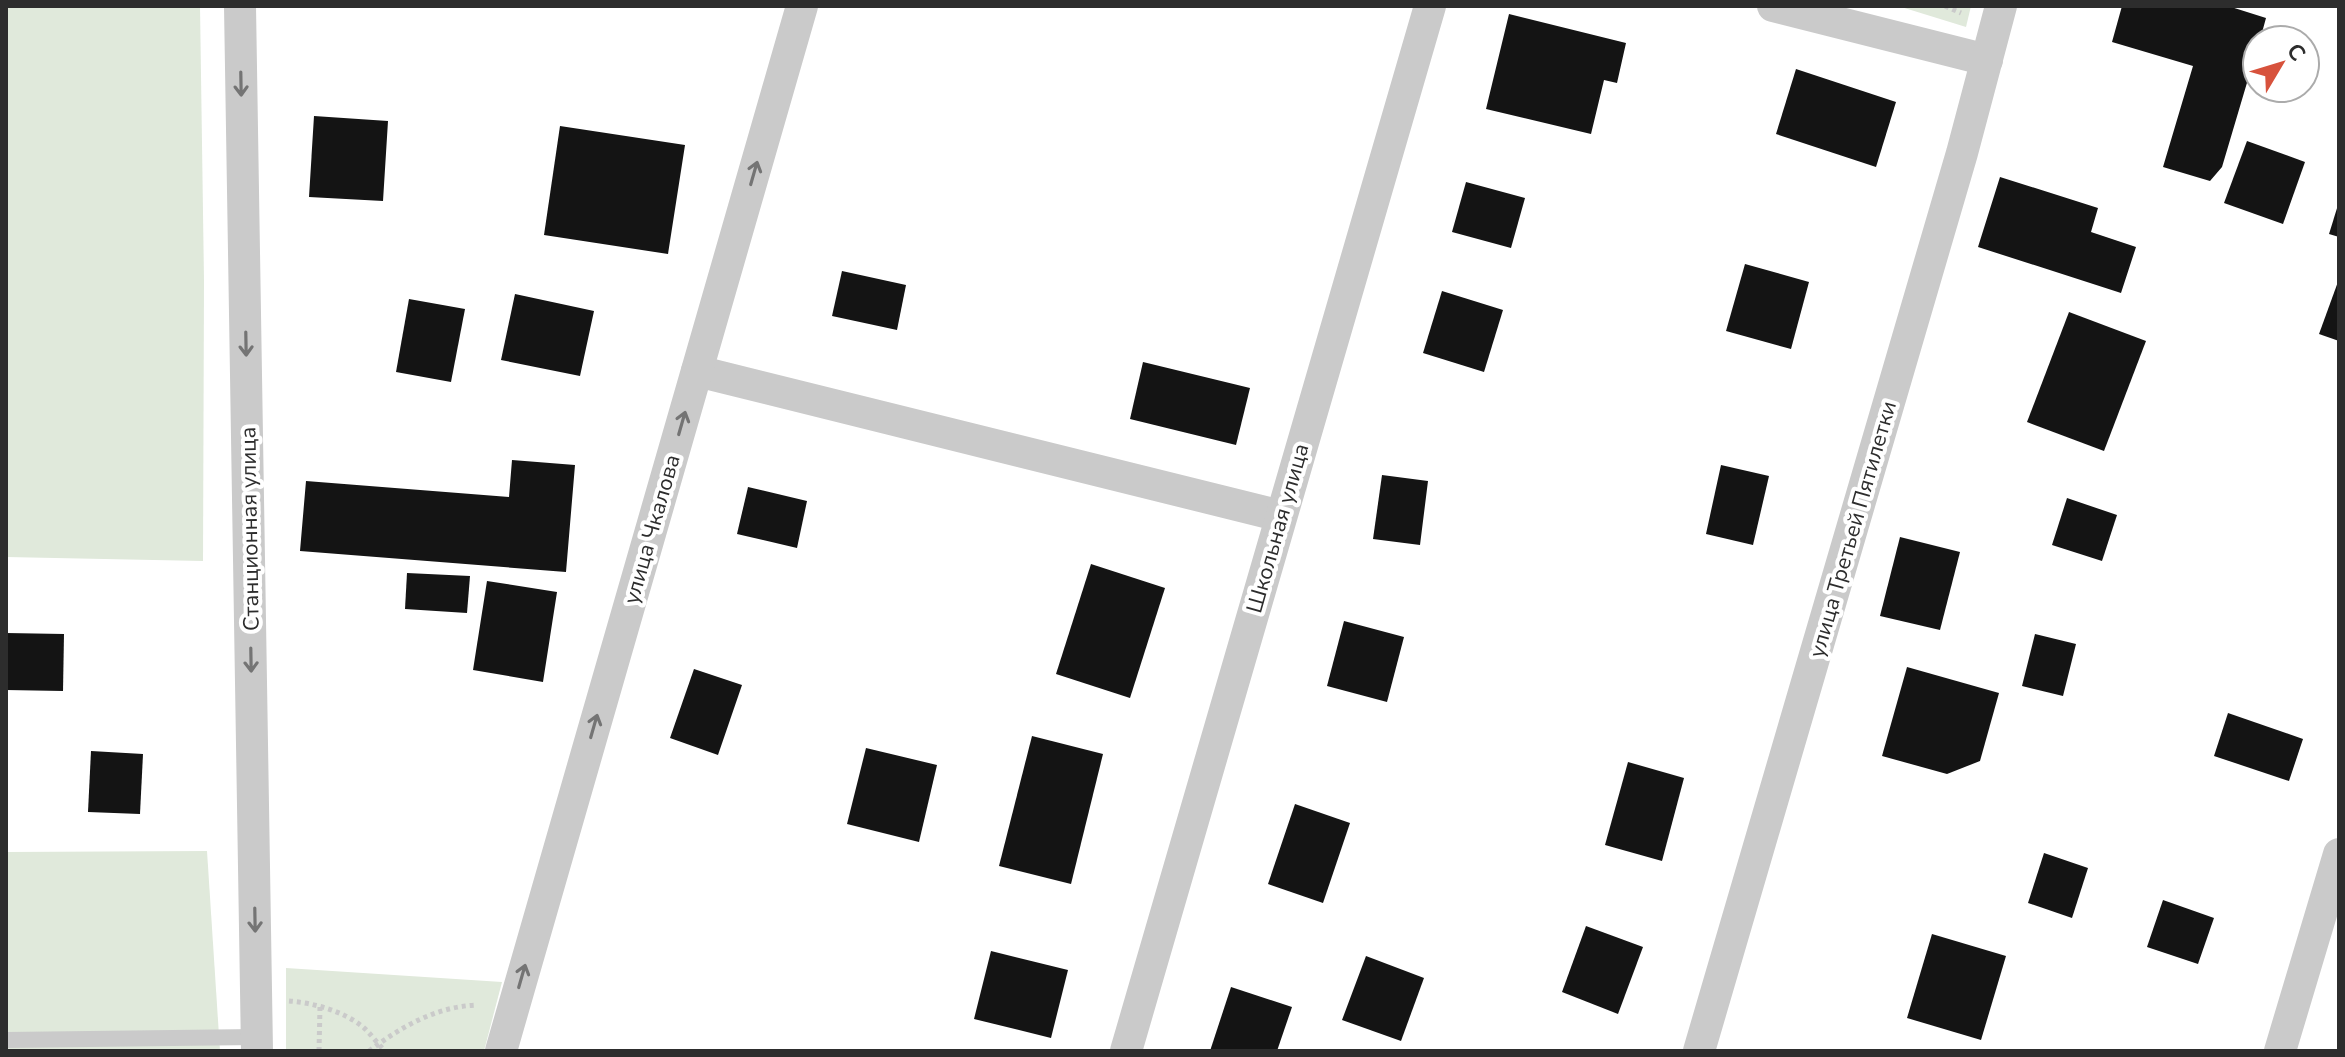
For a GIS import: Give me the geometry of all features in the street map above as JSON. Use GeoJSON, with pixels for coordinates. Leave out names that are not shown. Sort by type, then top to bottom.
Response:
{"type":"FeatureCollection","features":[{"type":"Feature","properties":{"kind":"street","name":"Станционная улица"},"geometry":{"type":"LineString","coordinates":[[240,6],[257,1044]]}},
{"type":"Feature","properties":{"kind":"street","name":"улица Чкалова"},"geometry":{"type":"LineString","coordinates":[[501,1051],[802,6]]}},
{"type":"Feature","properties":{"kind":"street","name":"Школьная улица"},"geometry":{"type":"LineString","coordinates":[[1126,1051],[1430,6]]}},
{"type":"Feature","properties":{"kind":"street"},"geometry":{"type":"LineString","coordinates":[[1773,6],[1987,60]]}},
{"type":"Feature","properties":{"kind":"street","name":"улица Третьей Пятилетки"},"geometry":{"type":"LineString","coordinates":[[1699,1051],[1954,184],[2001,6]]}},
{"type":"Feature","properties":{"kind":"street"},"geometry":{"type":"LineString","coordinates":[[697,371],[1281,516]]}},
{"type":"Feature","properties":{"kind":"street"},"geometry":{"type":"LineString","coordinates":[[2280,1051],[2339,854]]}},
{"type":"Feature","properties":{"kind":"lane"},"geometry":{"type":"LineString","coordinates":[[6,1040],[257,1044]]}},
{"type":"Feature","properties":{"kind":"path"},"geometry":{"type":"LineString","coordinates":[[256,999],[305,1002],[340,1013],[363,1027],[385,1051]]}},
{"type":"Feature","properties":{"kind":"path"},"geometry":{"type":"LineString","coordinates":[[369,1051],[413,1020],[462,1006],[515,1002]]}},
{"type":"Feature","properties":{"kind":"path"},"geometry":{"type":"LineString","coordinates":[[319,1051],[320,1007]]}},
{"type":"Feature","properties":{"kind":"shaded area"},"geometry":{"type":"Polygon","coordinates":[[[6,6],[200,6],[204,281],[203,561],[6,557],[6,6]]]}},
{"type":"Feature","properties":{"kind":"shaded area"},"geometry":{"type":"Polygon","coordinates":[[[1898,6],[1971,6],[1966,27],[1898,6]]]}},
{"type":"Feature","properties":{"kind":"shaded area"},"geometry":{"type":"Polygon","coordinates":[[[207,851],[220,1051],[6,1051],[6,852],[207,851]]]}},
{"type":"Feature","properties":{"kind":"shaded area"},"geometry":{"type":"Polygon","coordinates":[[[286,968],[502,982],[484,1051],[286,1051],[286,968]]]}},
{"type":"Feature","properties":{"kind":"building"},"geometry":{"type":"Polygon","coordinates":[[[2122,6],[2228,6],[2266,18],[2264,24],[2241,24],[2241,103],[2222,167],[2210,181],[2163,167],[2193,66],[2112,42],[2122,6]]]}},
{"type":"Feature","properties":{"kind":"building"},"geometry":{"type":"Polygon","coordinates":[[[1509,14],[1626,43],[1617,83],[1604,80],[1591,134],[1486,109],[1509,14]]]}},
{"type":"Feature","properties":{"kind":"building"},"geometry":{"type":"Polygon","coordinates":[[[1796,69],[1896,102],[1876,167],[1776,134],[1796,69]]]}},
{"type":"Feature","properties":{"kind":"building"},"geometry":{"type":"Polygon","coordinates":[[[314,116],[388,121],[383,201],[309,197],[314,116]]]}},
{"type":"Feature","properties":{"kind":"building"},"geometry":{"type":"Polygon","coordinates":[[[560,126],[685,145],[668,254],[544,235],[560,126]]]}},
{"type":"Feature","properties":{"kind":"building"},"geometry":{"type":"Polygon","coordinates":[[[2247,141],[2305,162],[2283,224],[2224,203],[2247,141]]]}},
{"type":"Feature","properties":{"kind":"building"},"geometry":{"type":"Polygon","coordinates":[[[2000,177],[2098,208],[2091,232],[2136,247],[2121,293],[1978,247],[2000,177]]]}},
{"type":"Feature","properties":{"kind":"building"},"geometry":{"type":"Polygon","coordinates":[[[1466,182],[1525,198],[1511,248],[1452,232],[1466,182]]]}},
{"type":"Feature","properties":{"kind":"building"},"geometry":{"type":"Polygon","coordinates":[[[2339,205],[2339,237],[2329,234],[2339,205]]]}},
{"type":"Feature","properties":{"kind":"building"},"geometry":{"type":"Polygon","coordinates":[[[1745,264],[1809,282],[1791,349],[1726,331],[1745,264]]]}},
{"type":"Feature","properties":{"kind":"building"},"geometry":{"type":"Polygon","coordinates":[[[842,271],[906,285],[897,330],[832,316],[842,271]]]}},
{"type":"Feature","properties":{"kind":"building"},"geometry":{"type":"Polygon","coordinates":[[[2339,279],[2339,341],[2319,334],[2339,279]]]}},
{"type":"Feature","properties":{"kind":"building"},"geometry":{"type":"Polygon","coordinates":[[[1442,291],[1503,310],[1484,372],[1423,353],[1442,291]]]}},
{"type":"Feature","properties":{"kind":"building"},"geometry":{"type":"Polygon","coordinates":[[[515,294],[594,311],[580,376],[501,360],[515,294]]]}},
{"type":"Feature","properties":{"kind":"building"},"geometry":{"type":"Polygon","coordinates":[[[409,299],[465,309],[451,382],[396,372],[409,299]]]}},
{"type":"Feature","properties":{"kind":"building"},"geometry":{"type":"Polygon","coordinates":[[[2069,312],[2146,341],[2104,451],[2027,422],[2069,312]]]}},
{"type":"Feature","properties":{"kind":"building"},"geometry":{"type":"Polygon","coordinates":[[[1143,362],[1250,388],[1236,445],[1130,419],[1143,362]]]}},
{"type":"Feature","properties":{"kind":"building"},"geometry":{"type":"Polygon","coordinates":[[[512,460],[575,465],[566,572],[300,551],[306,481],[509,497],[512,460]]]}},
{"type":"Feature","properties":{"kind":"building"},"geometry":{"type":"Polygon","coordinates":[[[1721,465],[1769,476],[1753,545],[1706,534],[1721,465]]]}},
{"type":"Feature","properties":{"kind":"building"},"geometry":{"type":"Polygon","coordinates":[[[1382,475],[1428,481],[1420,545],[1373,539],[1382,475]]]}},
{"type":"Feature","properties":{"kind":"building"},"geometry":{"type":"Polygon","coordinates":[[[748,487],[807,501],[797,548],[737,534],[748,487]]]}},
{"type":"Feature","properties":{"kind":"building"},"geometry":{"type":"Polygon","coordinates":[[[2067,498],[2117,515],[2102,561],[2052,545],[2067,498]]]}},
{"type":"Feature","properties":{"kind":"building"},"geometry":{"type":"Polygon","coordinates":[[[1900,537],[1960,552],[1940,630],[1880,616],[1900,537]]]}},
{"type":"Feature","properties":{"kind":"building"},"geometry":{"type":"Polygon","coordinates":[[[1091,564],[1165,588],[1130,698],[1056,674],[1091,564]]]}},
{"type":"Feature","properties":{"kind":"building"},"geometry":{"type":"Polygon","coordinates":[[[407,573],[470,576],[467,613],[405,609],[407,573]]]}},
{"type":"Feature","properties":{"kind":"building"},"geometry":{"type":"Polygon","coordinates":[[[487,581],[557,592],[543,682],[473,670],[487,581]]]}},
{"type":"Feature","properties":{"kind":"building"},"geometry":{"type":"Polygon","coordinates":[[[1344,621],[1404,637],[1387,702],[1327,686],[1344,621]]]}},
{"type":"Feature","properties":{"kind":"building"},"geometry":{"type":"Polygon","coordinates":[[[6,633],[64,634],[63,691],[6,690],[6,633]]]}},
{"type":"Feature","properties":{"kind":"building"},"geometry":{"type":"Polygon","coordinates":[[[2035,634],[2076,644],[2063,696],[2022,686],[2035,634]]]}},
{"type":"Feature","properties":{"kind":"building"},"geometry":{"type":"Polygon","coordinates":[[[1907,667],[1999,693],[1980,761],[1947,774],[1882,756],[1907,667]]]}},
{"type":"Feature","properties":{"kind":"building"},"geometry":{"type":"Polygon","coordinates":[[[694,669],[742,685],[718,755],[670,738],[694,669]]]}},
{"type":"Feature","properties":{"kind":"building"},"geometry":{"type":"Polygon","coordinates":[[[2228,713],[2303,739],[2289,781],[2214,756],[2228,713]]]}},
{"type":"Feature","properties":{"kind":"building"},"geometry":{"type":"Polygon","coordinates":[[[1032,736],[1103,754],[1071,884],[999,866],[1032,736]]]}},
{"type":"Feature","properties":{"kind":"building"},"geometry":{"type":"Polygon","coordinates":[[[866,748],[937,765],[919,842],[847,824],[866,748]]]}},
{"type":"Feature","properties":{"kind":"building"},"geometry":{"type":"Polygon","coordinates":[[[91,751],[143,754],[140,814],[88,812],[91,751]]]}},
{"type":"Feature","properties":{"kind":"building"},"geometry":{"type":"Polygon","coordinates":[[[1628,762],[1684,778],[1662,861],[1605,845],[1628,762]]]}},
{"type":"Feature","properties":{"kind":"building"},"geometry":{"type":"Polygon","coordinates":[[[1295,804],[1350,823],[1323,903],[1268,884],[1295,804]]]}},
{"type":"Feature","properties":{"kind":"building"},"geometry":{"type":"Polygon","coordinates":[[[2044,853],[2088,868],[2072,918],[2028,903],[2044,853]]]}},
{"type":"Feature","properties":{"kind":"building"},"geometry":{"type":"Polygon","coordinates":[[[2163,900],[2214,918],[2198,964],[2147,947],[2163,900]]]}},
{"type":"Feature","properties":{"kind":"building"},"geometry":{"type":"Polygon","coordinates":[[[1586,926],[1643,947],[1618,1014],[1562,992],[1586,926]]]}},
{"type":"Feature","properties":{"kind":"building"},"geometry":{"type":"Polygon","coordinates":[[[1932,934],[2006,956],[1981,1040],[1907,1018],[1932,934]]]}},
{"type":"Feature","properties":{"kind":"building"},"geometry":{"type":"Polygon","coordinates":[[[991,951],[1068,970],[1051,1038],[974,1019],[991,951]]]}},
{"type":"Feature","properties":{"kind":"building"},"geometry":{"type":"Polygon","coordinates":[[[1366,956],[1424,978],[1401,1041],[1342,1020],[1366,956]]]}},
{"type":"Feature","properties":{"kind":"building"},"geometry":{"type":"Polygon","coordinates":[[[1231,987],[1292,1007],[1277,1051],[1210,1051],[1231,987]]]}}]}
